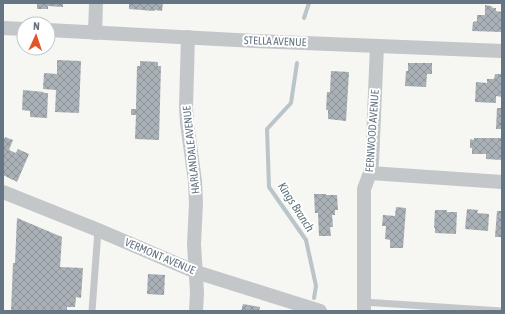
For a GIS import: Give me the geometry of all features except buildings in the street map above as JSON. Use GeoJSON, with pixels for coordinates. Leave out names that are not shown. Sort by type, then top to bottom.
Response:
{"type":"FeatureCollection","features":[{"type":"Feature","properties":{"kind":"street"},"geometry":{"type":"LineString","coordinates":[[95,33],[96,3]]}},
{"type":"Feature","properties":{"kind":"street"},"geometry":{"type":"LineString","coordinates":[[3,28],[16,29]]}},
{"type":"Feature","properties":{"kind":"street","name":"STELLA AVENUE"},"geometry":{"type":"LineString","coordinates":[[56,31],[377,46],[502,50]]}},
{"type":"Feature","properties":{"kind":"street","name":"HARLANDALE AVENUE"},"geometry":{"type":"LineString","coordinates":[[188,37],[186,107],[195,181],[196,203],[194,244],[197,293],[196,311]]}},
{"type":"Feature","properties":{"kind":"street","name":"FERNWOOD AVENUE"},"geometry":{"type":"LineString","coordinates":[[364,306],[364,188],[370,173],[372,155],[377,46]]}},
{"type":"Feature","properties":{"kind":"street"},"geometry":{"type":"LineString","coordinates":[[370,173],[502,182]]}},
{"type":"Feature","properties":{"kind":"street","name":"VERMONT AVENUE"},"geometry":{"type":"LineString","coordinates":[[3,192],[98,230],[196,272],[320,311]]}},
{"type":"Feature","properties":{"kind":"lane"},"geometry":{"type":"LineString","coordinates":[[92,311],[98,230]]}},
{"type":"Feature","properties":{"kind":"lane"},"geometry":{"type":"LineString","coordinates":[[364,306],[502,310]]}},
{"type":"Feature","properties":{"kind":"waterway","name":"Kings Branch"},"geometry":{"type":"LineString","coordinates":[[304,18],[309,3]]}},
{"type":"Feature","properties":{"kind":"waterway","name":"Kings Branch"},"geometry":{"type":"LineString","coordinates":[[297,63],[291,103],[267,129],[269,187],[306,240],[316,286],[314,298]]}}]}
